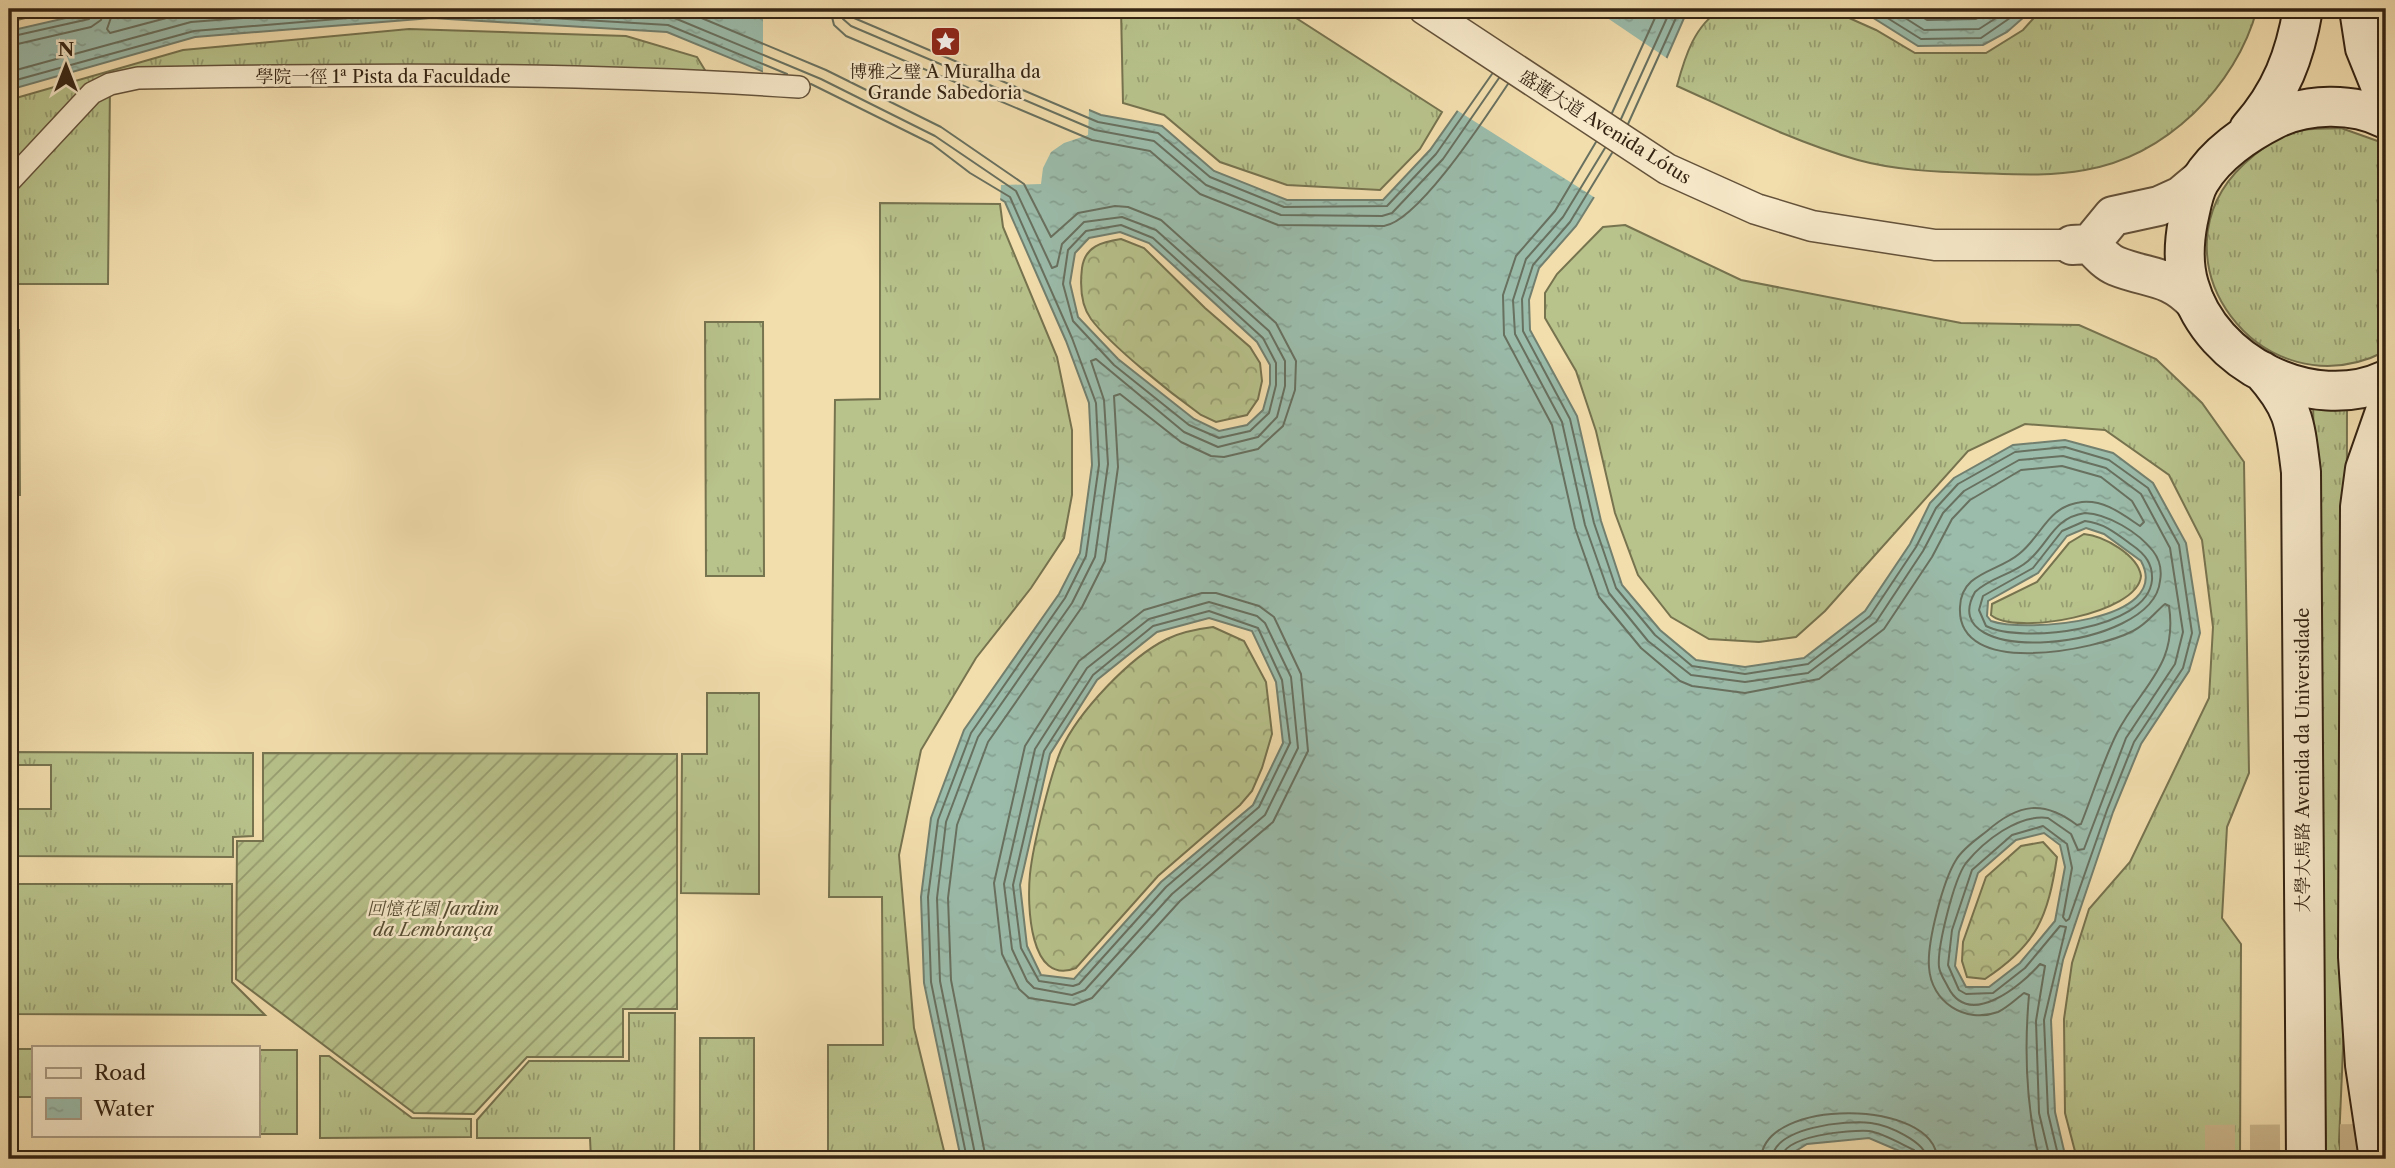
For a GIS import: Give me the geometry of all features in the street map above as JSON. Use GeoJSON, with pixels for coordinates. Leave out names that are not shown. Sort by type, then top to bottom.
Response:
{"type":"FeatureCollection","features":[{"type":"Feature","properties":{"kind":"main road"},"geometry":{"type":"LineString","coordinates":[[2302,9],[2298,40],[2279,89],[2246,134],[2181,196],[2159,206],[2113,216],[2081,244],[2113,265],[2161,277],[2182,288],[2235,353],[2292,386],[2312,390],[2366,390],[2386,380]]}},
{"type":"Feature","properties":{"kind":"main road"},"geometry":{"type":"LineString","coordinates":[[2359,9],[2365,48],[2386,100]]}},
{"type":"Feature","properties":{"kind":"main road"},"geometry":{"type":"LineString","coordinates":[[2246,134],[2284,114],[2327,107],[2373,113],[2386,119]]}},
{"type":"Feature","properties":{"kind":"main road"},"geometry":{"type":"LineString","coordinates":[[2195,302],[2185,259],[2191,205],[2200,180]]}},
{"type":"Feature","properties":{"kind":"main road","name":"大學大馬路 Avenida da Universidade"},"geometry":{"type":"LineString","coordinates":[[2262,371],[2284,396],[2292,417],[2301,472],[2306,1159]]}},
{"type":"Feature","properties":{"kind":"main road"},"geometry":{"type":"LineString","coordinates":[[2379,1159],[2365,1065],[2358,957],[2360,507],[2365,468],[2386,409]]}},
{"type":"Feature","properties":{"kind":"street","name":"盛蓮大道 Avenida Lótus"},"geometry":{"type":"LineString","coordinates":[[1424,9],[1667,169],[1756,209],[1812,226],[1935,245],[2081,244]]}},
{"type":"Feature","properties":{"kind":"lane","name":"學院一徑 1ª Pista da Faculdade"},"geometry":{"type":"LineString","coordinates":[[9,182],[92,93],[110,83],[138,78],[411,75],[711,80],[799,87]]}},
{"type":"Feature","properties":{"kind":"green space"},"geometry":{"type":"Polygon","coordinates":[[[9,9],[62,9],[9,22],[9,9]]]}},
{"type":"Feature","properties":{"kind":"green space"},"geometry":{"type":"Polygon","coordinates":[[[1121,9],[1282,9],[1442,112],[1420,149],[1380,190],[1287,185],[1220,162],[1164,115],[1123,103],[1121,9]]]}},
{"type":"Feature","properties":{"kind":"green space"},"geometry":{"type":"Polygon","coordinates":[[[1722,9],[1829,9],[1876,30],[1915,53],[1986,53],[2023,30],[2042,9],[2257,9],[2247,38],[2215,91],[2194,114],[2169,133],[2143,150],[2115,162],[2057,174],[2029,174],[1915,170],[1858,160],[1789,136],[1677,86],[1692,42],[1705,23],[1722,9]]]}},
{"type":"Feature","properties":{"kind":"green space"},"geometry":{"type":"Polygon","coordinates":[[[409,29],[626,36],[697,57],[711,80],[110,84],[108,284],[9,284],[9,100],[183,50],[409,29]]]}},
{"type":"Feature","properties":{"kind":"green space"},"geometry":{"type":"Polygon","coordinates":[[[2341,128],[2386,144],[2386,351],[2340,365],[2297,362],[2260,344],[2231,316],[2212,281],[2207,241],[2217,201],[2244,164],[2269,145],[2298,131],[2341,128]]]}},
{"type":"Feature","properties":{"kind":"green space"},"geometry":{"type":"Polygon","coordinates":[[[880,203],[1000,204],[1003,227],[1057,357],[1072,430],[1072,495],[1064,538],[1031,588],[976,658],[921,750],[899,855],[914,1028],[946,1159],[828,1159],[828,1045],[883,1045],[882,897],[829,897],[835,400],[880,399],[880,203]]]}},
{"type":"Feature","properties":{"kind":"green space"},"geometry":{"type":"Polygon","coordinates":[[[1625,225],[1741,280],[1961,323],[2079,325],[2156,359],[2202,403],[2244,462],[2249,773],[2227,827],[2222,918],[2241,944],[2240,1159],[2077,1159],[2065,1113],[2064,1019],[2072,963],[2089,909],[2130,862],[2209,698],[2213,627],[2202,540],[2169,475],[2105,430],[2025,424],[1968,451],[1825,611],[1796,637],[1759,642],[1709,639],[1671,617],[1638,575],[1615,513],[1596,431],[1576,371],[1545,318],[1545,293],[1557,274],[1603,227],[1625,225]]]}},
{"type":"Feature","properties":{"kind":"green space"},"geometry":{"type":"Polygon","coordinates":[[[1121,239],[1144,248],[1205,308],[1250,347],[1260,363],[1262,381],[1258,399],[1247,415],[1216,422],[1201,415],[1127,356],[1091,319],[1082,294],[1081,274],[1084,261],[1095,246],[1121,239]]]}},
{"type":"Feature","properties":{"kind":"green space"},"geometry":{"type":"Polygon","coordinates":[[[705,322],[763,322],[764,576],[706,576],[705,322]]]}},
{"type":"Feature","properties":{"kind":"green space"},"geometry":{"type":"Polygon","coordinates":[[[9,330],[19,330],[20,495],[9,495],[9,330]]]}},
{"type":"Feature","properties":{"kind":"green space"},"geometry":{"type":"Polygon","coordinates":[[[2313,399],[2347,401],[2346,979],[2339,1142],[2342,1159],[2326,1159],[2313,399]]]}},
{"type":"Feature","properties":{"kind":"green space"},"geometry":{"type":"Polygon","coordinates":[[[2084,534],[2101,538],[2134,561],[2141,576],[2135,589],[2120,601],[2074,618],[2024,623],[2004,621],[1991,615],[1992,604],[2037,582],[2069,543],[2084,534]]]}},
{"type":"Feature","properties":{"kind":"green space"},"geometry":{"type":"Polygon","coordinates":[[[1213,627],[1244,641],[1266,682],[1272,734],[1252,791],[1240,805],[1158,876],[1076,968],[1060,971],[1049,966],[1040,955],[1034,939],[1029,887],[1038,829],[1061,750],[1092,703],[1137,659],[1172,637],[1213,627]]]}},
{"type":"Feature","properties":{"kind":"green space"},"geometry":{"type":"Polygon","coordinates":[[[707,693],[759,693],[759,894],[681,893],[682,754],[707,754],[707,693]]]}},
{"type":"Feature","properties":{"kind":"green space"},"geometry":{"type":"Polygon","coordinates":[[[9,752],[253,753],[253,836],[233,837],[233,857],[9,856],[9,809],[51,809],[51,765],[9,765],[9,752]]]}},
{"type":"Feature","properties":{"kind":"green space","name":"回憶花園 Jardim da Lembrança"},"geometry":{"type":"Polygon","coordinates":[[[263,753],[677,754],[677,1009],[623,1009],[623,1057],[527,1057],[474,1114],[414,1113],[236,979],[237,841],[263,841],[263,753]]]}},
{"type":"Feature","properties":{"kind":"green space"},"geometry":{"type":"Polygon","coordinates":[[[2043,842],[2057,857],[2049,897],[2037,928],[2017,954],[1985,979],[1967,977],[1962,961],[1963,942],[1986,877],[2021,846],[2043,842]]]}},
{"type":"Feature","properties":{"kind":"green space"},"geometry":{"type":"Polygon","coordinates":[[[9,884],[232,884],[232,982],[265,1015],[9,1014],[9,884]]]}},
{"type":"Feature","properties":{"kind":"green space"},"geometry":{"type":"Polygon","coordinates":[[[629,1013],[675,1013],[674,1159],[591,1159],[590,1138],[477,1138],[477,1120],[529,1061],[629,1061],[629,1013]]]}},
{"type":"Feature","properties":{"kind":"green space"},"geometry":{"type":"Polygon","coordinates":[[[700,1038],[754,1038],[754,1159],[700,1159],[700,1038]]]}},
{"type":"Feature","properties":{"kind":"green space"},"geometry":{"type":"Polygon","coordinates":[[[9,1049],[32,1049],[32,1097],[9,1097],[9,1049]]]}},
{"type":"Feature","properties":{"kind":"green space"},"geometry":{"type":"Polygon","coordinates":[[[259,1050],[297,1050],[297,1134],[259,1134],[259,1050]]]}},
{"type":"Feature","properties":{"kind":"green space"},"geometry":{"type":"Polygon","coordinates":[[[320,1056],[329,1056],[412,1118],[471,1119],[471,1137],[320,1138],[320,1056]]]}},
{"type":"Feature","properties":{"kind":"water"},"geometry":{"type":"Polygon","coordinates":[[[105,9],[850,9],[1101,115],[1162,126],[1214,171],[1287,200],[1383,200],[1430,150],[1485,72],[1519,9],[1688,9],[1642,114],[1617,160],[1576,226],[1539,268],[1529,300],[1530,330],[1577,416],[1601,521],[1622,585],[1660,630],[1696,660],[1745,667],[1804,658],[1865,611],[1910,544],[1930,503],[1954,478],[2013,445],[2065,440],[2113,453],[2153,483],[2186,543],[2200,633],[2189,671],[2141,744],[2113,812],[2063,960],[2051,1020],[2055,1112],[2066,1159],[1918,1159],[1869,1138],[1807,1144],[1783,1159],[961,1159],[924,983],[921,897],[931,818],[964,730],[1059,594],[1080,553],[1092,465],[1089,403],[1066,341],[1005,202],[967,179],[929,150],[815,93],[667,32],[432,18],[195,37],[9,90],[9,31],[105,9]],[[1120,232],[1089,238],[1075,253],[1070,283],[1078,317],[1118,359],[1194,419],[1219,431],[1247,425],[1263,410],[1270,384],[1270,365],[1257,342],[1149,243],[1120,232]],[[2086,528],[2067,536],[2038,573],[1988,601],[1987,616],[1991,621],[2033,625],[2062,623],[2117,610],[2136,598],[2145,582],[2141,561],[2104,534],[2086,528]],[[1209,618],[1157,632],[1097,680],[1050,754],[1020,885],[1027,946],[1041,975],[1074,979],[1161,882],[1253,805],[1283,743],[1276,682],[1252,631],[1209,618]],[[2044,833],[2016,840],[1978,873],[1959,932],[1955,966],[1966,987],[1989,987],[2020,963],[2055,921],[2065,867],[2060,845],[2044,833]]]}},
{"type":"Feature","properties":{"kind":"water"},"geometry":{"type":"Polygon","coordinates":[[[1859,9],[2033,9],[2007,32],[1983,45],[1918,46],[1859,9]]]}},
{"type":"Feature","properties":{"kind":"pier"},"geometry":{"type":"Polygon","coordinates":[[[763,9],[859,9],[1095,109],[1089,109],[1088,135],[1064,143],[1051,152],[1043,168],[1041,184],[1001,185],[1000,203],[965,182],[927,153],[763,75],[763,9]]]}},
{"type":"Feature","properties":{"kind":"pier"},"geometry":{"type":"Polygon","coordinates":[[[1515,9],[1594,9],[1668,59],[1645,115],[1597,199],[1455,109],[1482,70],[1515,9]]]}},
{"type":"Feature","properties":{"kind":"tunnel"},"geometry":{"type":"LineString","coordinates":[[2205,1140],[2386,1139]]}},
{"type":"Feature","properties":{"kind":"place","name":"博雅之璧 A Muralha da Grande Sabedoria"},"geometry":{"type":"Point","coordinates":[945,41]}}]}
